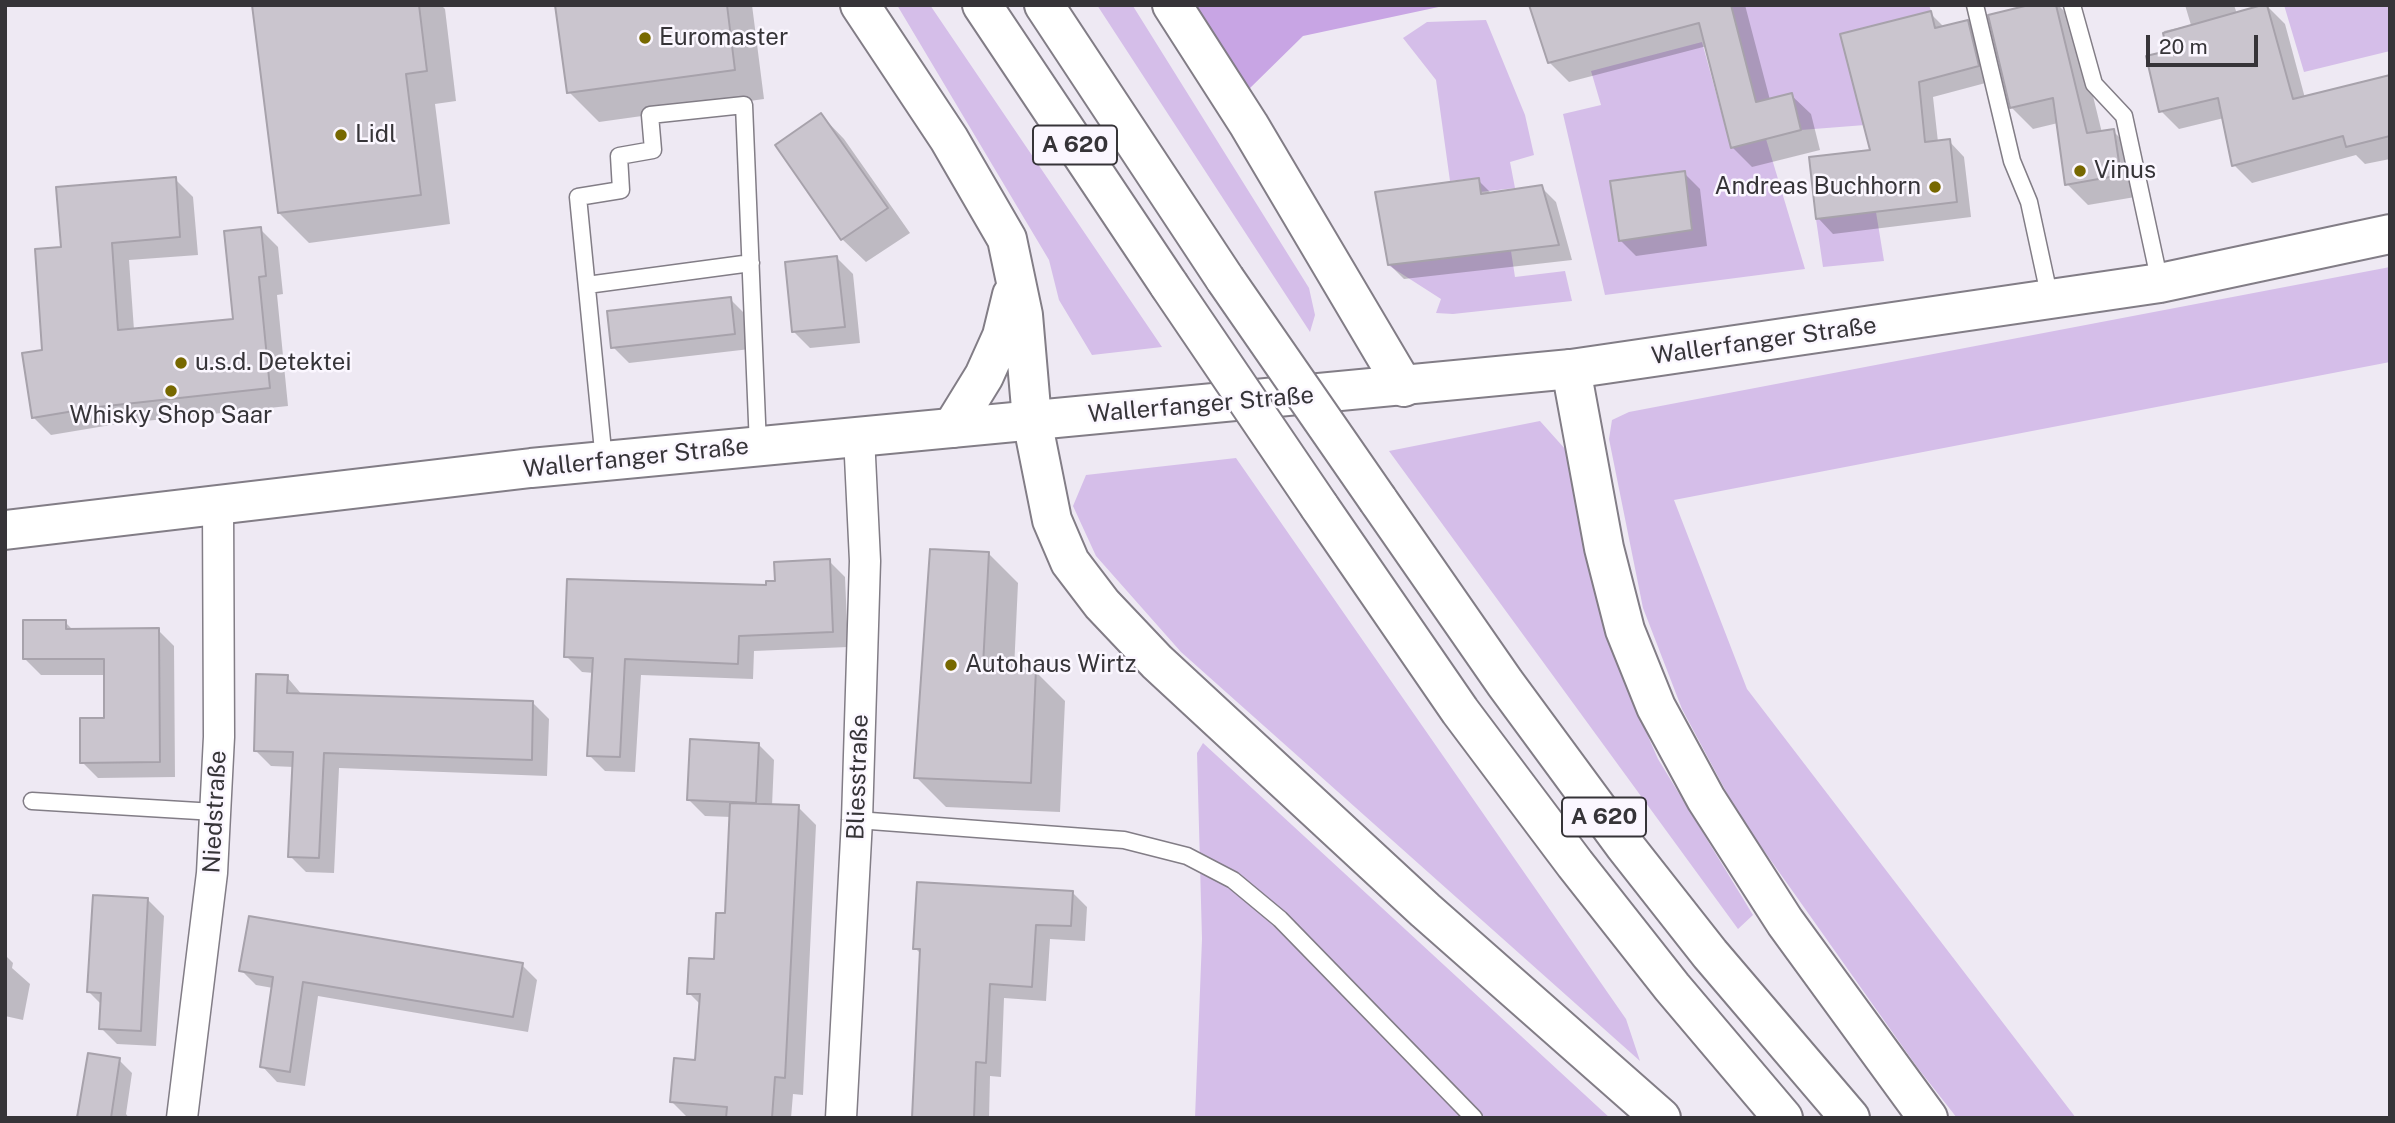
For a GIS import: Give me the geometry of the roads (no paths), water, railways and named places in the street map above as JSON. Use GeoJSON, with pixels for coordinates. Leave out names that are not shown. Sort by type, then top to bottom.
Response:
{"type":"FeatureCollection","features":[{"type":"Feature","properties":{"kind":"main road"},"geometry":{"type":"LineString","coordinates":[[860,5],[993,211],[1007,239],[1023,315],[1032,420],[1052,520],[1070,562],[1102,604],[1157,662],[1425,910],[1661,1118]]}},
{"type":"Feature","properties":{"kind":"main road","name":"A 620"},"geometry":{"type":"LineString","coordinates":[[982,5],[1168,285],[1461,711],[1574,864],[1672,987],[1783,1118]]}},
{"type":"Feature","properties":{"kind":"main road","name":"A 620"},"geometry":{"type":"LineString","coordinates":[[1044,5],[1225,279],[1505,683],[1625,846],[1710,954],[1850,1118]]}},
{"type":"Feature","properties":{"kind":"main road"},"geometry":{"type":"LineString","coordinates":[[1172,5],[1249,125],[1405,387]]}},
{"type":"Feature","properties":{"kind":"main road","name":"Wallerfanger Straße"},"geometry":{"type":"LineString","coordinates":[[5,530],[604,461],[1405,387],[1571,369],[2160,283],[2390,234]]}},
{"type":"Feature","properties":{"kind":"main road"},"geometry":{"type":"LineString","coordinates":[[952,428],[984,376],[1002,336],[1016,276]]}},
{"type":"Feature","properties":{"kind":"main road"},"geometry":{"type":"LineString","coordinates":[[1571,369],[1604,548],[1625,630],[1656,707],[1706,799],[1786,922],[1928,1118]]}},
{"type":"Feature","properties":{"kind":"street","name":"Bliesstraße"},"geometry":{"type":"LineString","coordinates":[[841,1118],[857,820],[865,561],[859,436]]}},
{"type":"Feature","properties":{"kind":"street","name":"Niedstraße"},"geometry":{"type":"LineString","coordinates":[[182,1118],[199,992],[215,812],[219,737],[218,505]]}},
{"type":"Feature","properties":{"kind":"lane"},"geometry":{"type":"LineString","coordinates":[[1975,5],[2012,161],[2029,202],[2050,299]]}},
{"type":"Feature","properties":{"kind":"lane"},"geometry":{"type":"LineString","coordinates":[[2072,5],[2094,84],[2124,116],[2160,283]]}},
{"type":"Feature","properties":{"kind":"lane"},"geometry":{"type":"LineString","coordinates":[[604,461],[579,197],[621,190],[619,156],[653,150],[650,115],[744,106],[758,446]]}},
{"type":"Feature","properties":{"kind":"lane"},"geometry":{"type":"LineString","coordinates":[[587,285],[751,263]]}},
{"type":"Feature","properties":{"kind":"lane"},"geometry":{"type":"LineString","coordinates":[[32,801],[215,812]]}},
{"type":"Feature","properties":{"kind":"lane"},"geometry":{"type":"LineString","coordinates":[[857,820],[1124,840],[1187,856],[1233,880],[1280,919],[1474,1118]]}},
{"type":"Feature","properties":{"kind":"place","name":"Euromaster"},"geometry":{"type":"Point","coordinates":[645,38]}},
{"type":"Feature","properties":{"kind":"place","name":"Lidl"},"geometry":{"type":"Point","coordinates":[341,135]}},
{"type":"Feature","properties":{"kind":"place","name":"Vinus"},"geometry":{"type":"Point","coordinates":[2080,171]}},
{"type":"Feature","properties":{"kind":"place","name":"Andreas Buchhorn"},"geometry":{"type":"Point","coordinates":[1935,187]}},
{"type":"Feature","properties":{"kind":"place","name":"u.s.d. Detektei"},"geometry":{"type":"Point","coordinates":[181,363]}},
{"type":"Feature","properties":{"kind":"place","name":"Whisky Shop Saar"},"geometry":{"type":"Point","coordinates":[171,391]}},
{"type":"Feature","properties":{"kind":"place","name":"Autohaus Wirtz"},"geometry":{"type":"Point","coordinates":[951,665]}}]}
